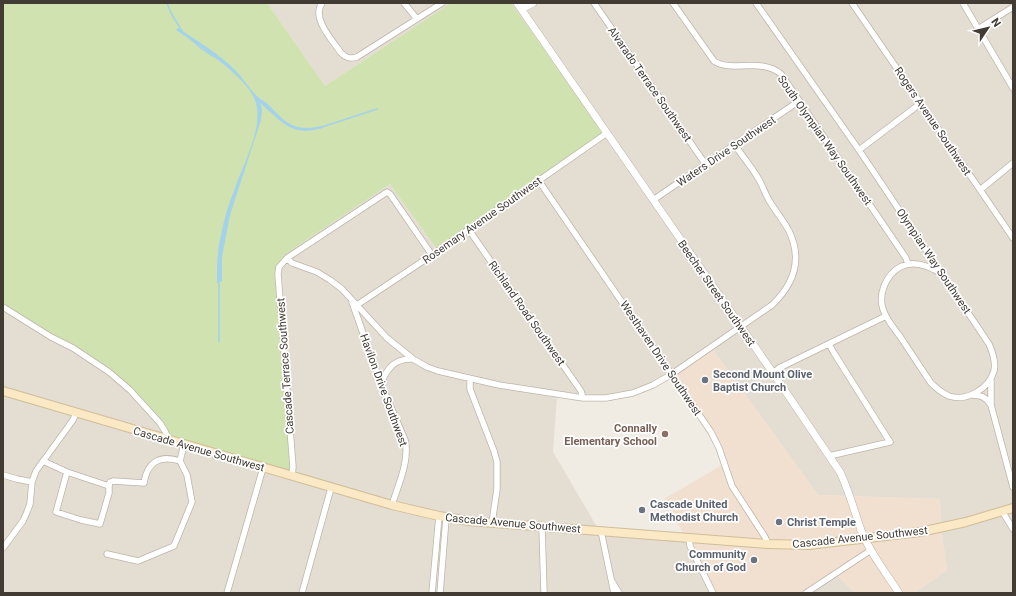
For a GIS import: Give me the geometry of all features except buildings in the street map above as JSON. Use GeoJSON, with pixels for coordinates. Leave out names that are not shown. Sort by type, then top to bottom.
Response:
{"type":"FeatureCollection","features":[{"type":"Feature","properties":{"kind":"main road","name":"Cascade Avenue Southwest"},"geometry":{"type":"LineString","coordinates":[[3,391],[392,505],[442,517],[492,523],[768,544],[809,545],[866,539],[943,528],[1013,508]]}},
{"type":"Feature","properties":{"kind":"street"},"geometry":{"type":"LineString","coordinates":[[322,3],[318,12],[320,21],[341,53],[345,57],[350,58],[357,57],[442,3]]}},
{"type":"Feature","properties":{"kind":"street"},"geometry":{"type":"LineString","coordinates":[[404,3],[416,19]]}},
{"type":"Feature","properties":{"kind":"street"},"geometry":{"type":"LineString","coordinates":[[519,6],[533,3]]}},
{"type":"Feature","properties":{"kind":"street","name":"Alvarado Terrace Southwest"},"geometry":{"type":"LineString","coordinates":[[594,3],[706,165]]}},
{"type":"Feature","properties":{"kind":"street","name":"South Olympian Way Southwest"},"geometry":{"type":"LineString","coordinates":[[673,3],[714,62],[722,65],[760,66],[775,69],[781,74],[876,213],[906,258],[908,264]]}},
{"type":"Feature","properties":{"kind":"street","name":"Olympian Way Southwest"},"geometry":{"type":"LineString","coordinates":[[756,3],[859,150],[993,352],[994,368],[991,378],[991,405],[1013,487]]}},
{"type":"Feature","properties":{"kind":"street","name":"Rogers Avenue Southwest"},"geometry":{"type":"LineString","coordinates":[[852,3],[1013,238]]}},
{"type":"Feature","properties":{"kind":"street"},"geometry":{"type":"LineString","coordinates":[[963,3],[1013,88]]}},
{"type":"Feature","properties":{"kind":"street","name":"Beecher Street Southwest"},"geometry":{"type":"LineString","coordinates":[[519,6],[840,472],[847,487],[861,530],[871,550],[899,593]]}},
{"type":"Feature","properties":{"kind":"street"},"geometry":{"type":"LineString","coordinates":[[978,29],[1013,8]]}},
{"type":"Feature","properties":{"kind":"street","name":"Waters Drive Southwest"},"geometry":{"type":"LineString","coordinates":[[653,200],[799,101]]}},
{"type":"Feature","properties":{"kind":"street"},"geometry":{"type":"LineString","coordinates":[[859,150],[921,103]]}},
{"type":"Feature","properties":{"kind":"street","name":"Rosemary Avenue Southwest"},"geometry":{"type":"LineString","coordinates":[[357,305],[469,230],[607,133]]}},
{"type":"Feature","properties":{"kind":"street"},"geometry":{"type":"LineString","coordinates":[[432,255],[390,194],[387,192],[288,258],[292,263],[317,272],[330,280],[351,298],[387,338],[413,359],[438,371],[499,385],[583,398],[606,398],[633,393],[653,385],[672,374],[772,305],[783,294],[793,276],[796,256],[794,243],[789,230],[770,202],[758,178],[735,145]]}},
{"type":"Feature","properties":{"kind":"street"},"geometry":{"type":"LineString","coordinates":[[980,190],[1013,163]]}},
{"type":"Feature","properties":{"kind":"street","name":"Westhaven Drive Southwest"},"geometry":{"type":"LineString","coordinates":[[539,181],[711,432],[719,448],[732,486],[768,544]]}},
{"type":"Feature","properties":{"kind":"street","name":"Richland Road Southwest"},"geometry":{"type":"LineString","coordinates":[[469,230],[581,391],[583,398]]}},
{"type":"Feature","properties":{"kind":"street","name":"Cascade Terrace Southwest"},"geometry":{"type":"LineString","coordinates":[[288,258],[279,267],[278,274],[292,451],[292,476]]}},
{"type":"Feature","properties":{"kind":"street"},"geometry":{"type":"LineString","coordinates":[[943,275],[924,264],[916,263],[900,267],[893,272],[884,288],[881,302],[886,316],[931,383],[939,391],[950,396],[962,398],[972,395],[981,396],[991,405]]}},
{"type":"Feature","properties":{"kind":"street","name":"Havilon Drive Southwest"},"geometry":{"type":"LineString","coordinates":[[351,298],[381,384],[407,448],[406,459],[392,505]]}},
{"type":"Feature","properties":{"kind":"street"},"geometry":{"type":"LineString","coordinates":[[3,308],[51,337],[73,348],[109,372],[130,390],[160,423],[169,440]]}},
{"type":"Feature","properties":{"kind":"street"},"geometry":{"type":"LineString","coordinates":[[773,373],[886,316]]}},
{"type":"Feature","properties":{"kind":"street"},"geometry":{"type":"LineString","coordinates":[[829,344],[890,442],[829,456]]}},
{"type":"Feature","properties":{"kind":"street"},"geometry":{"type":"LineString","coordinates":[[381,384],[385,372],[392,365],[401,360],[413,359]]}},
{"type":"Feature","properties":{"kind":"street","name":"Olympian Way Southwest"},"geometry":{"type":"LineString","coordinates":[[972,395],[985,386],[991,378]]}},
{"type":"Feature","properties":{"kind":"street"},"geometry":{"type":"LineString","coordinates":[[470,379],[470,389],[497,462],[497,489],[492,523]]}},
{"type":"Feature","properties":{"kind":"street"},"geometry":{"type":"LineString","coordinates":[[3,548],[23,521],[27,512],[30,504],[32,482],[36,472],[73,420],[76,413]]}},
{"type":"Feature","properties":{"kind":"street"},"geometry":{"type":"LineString","coordinates":[[107,554],[138,561],[174,546],[192,502],[187,475],[180,461],[184,444]]}},
{"type":"Feature","properties":{"kind":"street"},"geometry":{"type":"LineString","coordinates":[[67,472],[56,512],[100,524],[109,493],[110,482],[144,483],[148,469],[154,462],[163,459],[180,461]]}},
{"type":"Feature","properties":{"kind":"street"},"geometry":{"type":"LineString","coordinates":[[43,461],[67,472],[109,486]]}},
{"type":"Feature","properties":{"kind":"street"},"geometry":{"type":"LineString","coordinates":[[226,593],[263,468]]}},
{"type":"Feature","properties":{"kind":"street"},"geometry":{"type":"LineString","coordinates":[[3,475],[32,482]]}},
{"type":"Feature","properties":{"kind":"street"},"geometry":{"type":"LineString","coordinates":[[302,593],[331,488]]}},
{"type":"Feature","properties":{"kind":"street"},"geometry":{"type":"LineString","coordinates":[[1002,511],[1013,529]]}},
{"type":"Feature","properties":{"kind":"street"},"geometry":{"type":"LineString","coordinates":[[432,593],[442,517]]}},
{"type":"Feature","properties":{"kind":"street"},"geometry":{"type":"LineString","coordinates":[[440,593],[442,517]]}},
{"type":"Feature","properties":{"kind":"street"},"geometry":{"type":"LineString","coordinates":[[542,527],[544,593]]}},
{"type":"Feature","properties":{"kind":"street"},"geometry":{"type":"LineString","coordinates":[[601,531],[614,593]]}},
{"type":"Feature","properties":{"kind":"street"},"geometry":{"type":"LineString","coordinates":[[689,538],[690,546],[713,593]]}},
{"type":"Feature","properties":{"kind":"street"},"geometry":{"type":"LineString","coordinates":[[806,593],[871,550]]}},
{"type":"Feature","properties":{"kind":"street"},"geometry":{"type":"LineString","coordinates":[[611,581],[619,593]]}},
{"type":"Feature","properties":{"kind":"shaded area"},"geometry":{"type":"Polygon","coordinates":[[[267,3],[451,3],[325,86],[267,3]]]}},
{"type":"Feature","properties":{"kind":"shaded area"},"geometry":{"type":"Polygon","coordinates":[[[511,3],[1013,3],[1013,593],[914,593],[947,570],[941,527],[940,499],[818,495],[711,347],[649,384],[606,399],[557,396],[553,452],[600,532],[686,538],[713,593],[3,593],[3,309],[94,362],[122,381],[158,424],[165,438],[277,276],[287,253],[390,184],[436,248],[604,133],[511,3]]]}},
{"type":"Feature","properties":{"kind":"shaded area"},"geometry":{"type":"Polygon","coordinates":[[[711,347],[818,495],[940,499],[941,527],[947,570],[914,593],[855,593],[837,575],[810,593],[713,593],[686,538],[664,499],[722,465],[716,438],[672,371],[711,347]]]}},
{"type":"Feature","properties":{"kind":"shaded area"},"geometry":{"type":"Polygon","coordinates":[[[837,575],[855,593],[810,593],[837,575]]]}},
{"type":"Feature","properties":{"kind":"green space"},"geometry":{"type":"Polygon","coordinates":[[[3,3],[267,3],[325,86],[451,3],[511,3],[604,133],[436,248],[390,184],[287,253],[277,276],[294,477],[165,438],[158,424],[143,403],[94,362],[3,309],[3,3]]]}},
{"type":"Feature","properties":{"kind":"water"},"geometry":{"type":"Polygon","coordinates":[[[178,28],[222,58],[238,73],[259,98],[268,104],[286,122],[298,127],[313,128],[322,126],[323,128],[302,131],[295,129],[281,122],[260,103],[262,109],[261,120],[230,215],[222,257],[222,281],[217,283],[218,253],[224,223],[231,199],[252,145],[257,121],[257,110],[255,100],[242,81],[232,71],[176,30],[178,28]]]}},
{"type":"Feature","properties":{"kind":"waterway"},"geometry":{"type":"LineString","coordinates":[[167,3],[182,31]]}},
{"type":"Feature","properties":{"kind":"waterway"},"geometry":{"type":"LineString","coordinates":[[186,35],[214,57]]}},
{"type":"Feature","properties":{"kind":"waterway"},"geometry":{"type":"LineString","coordinates":[[322,127],[377,109]]}},
{"type":"Feature","properties":{"kind":"waterway"},"geometry":{"type":"LineString","coordinates":[[219,282],[219,342]]}},
{"type":"Feature","properties":{"kind":"place","name":"Second Mount Olive Baptist Church"},"geometry":{"type":"Point","coordinates":[705,380]}},
{"type":"Feature","properties":{"kind":"place","name":"Connally Elementary School"},"geometry":{"type":"Point","coordinates":[665,434]}},
{"type":"Feature","properties":{"kind":"place","name":"Cascade United Methodist Church"},"geometry":{"type":"Point","coordinates":[642,510]}},
{"type":"Feature","properties":{"kind":"place","name":"Christ Temple"},"geometry":{"type":"Point","coordinates":[779,522]}},
{"type":"Feature","properties":{"kind":"place","name":"Community Church of God"},"geometry":{"type":"Point","coordinates":[754,560]}}]}
